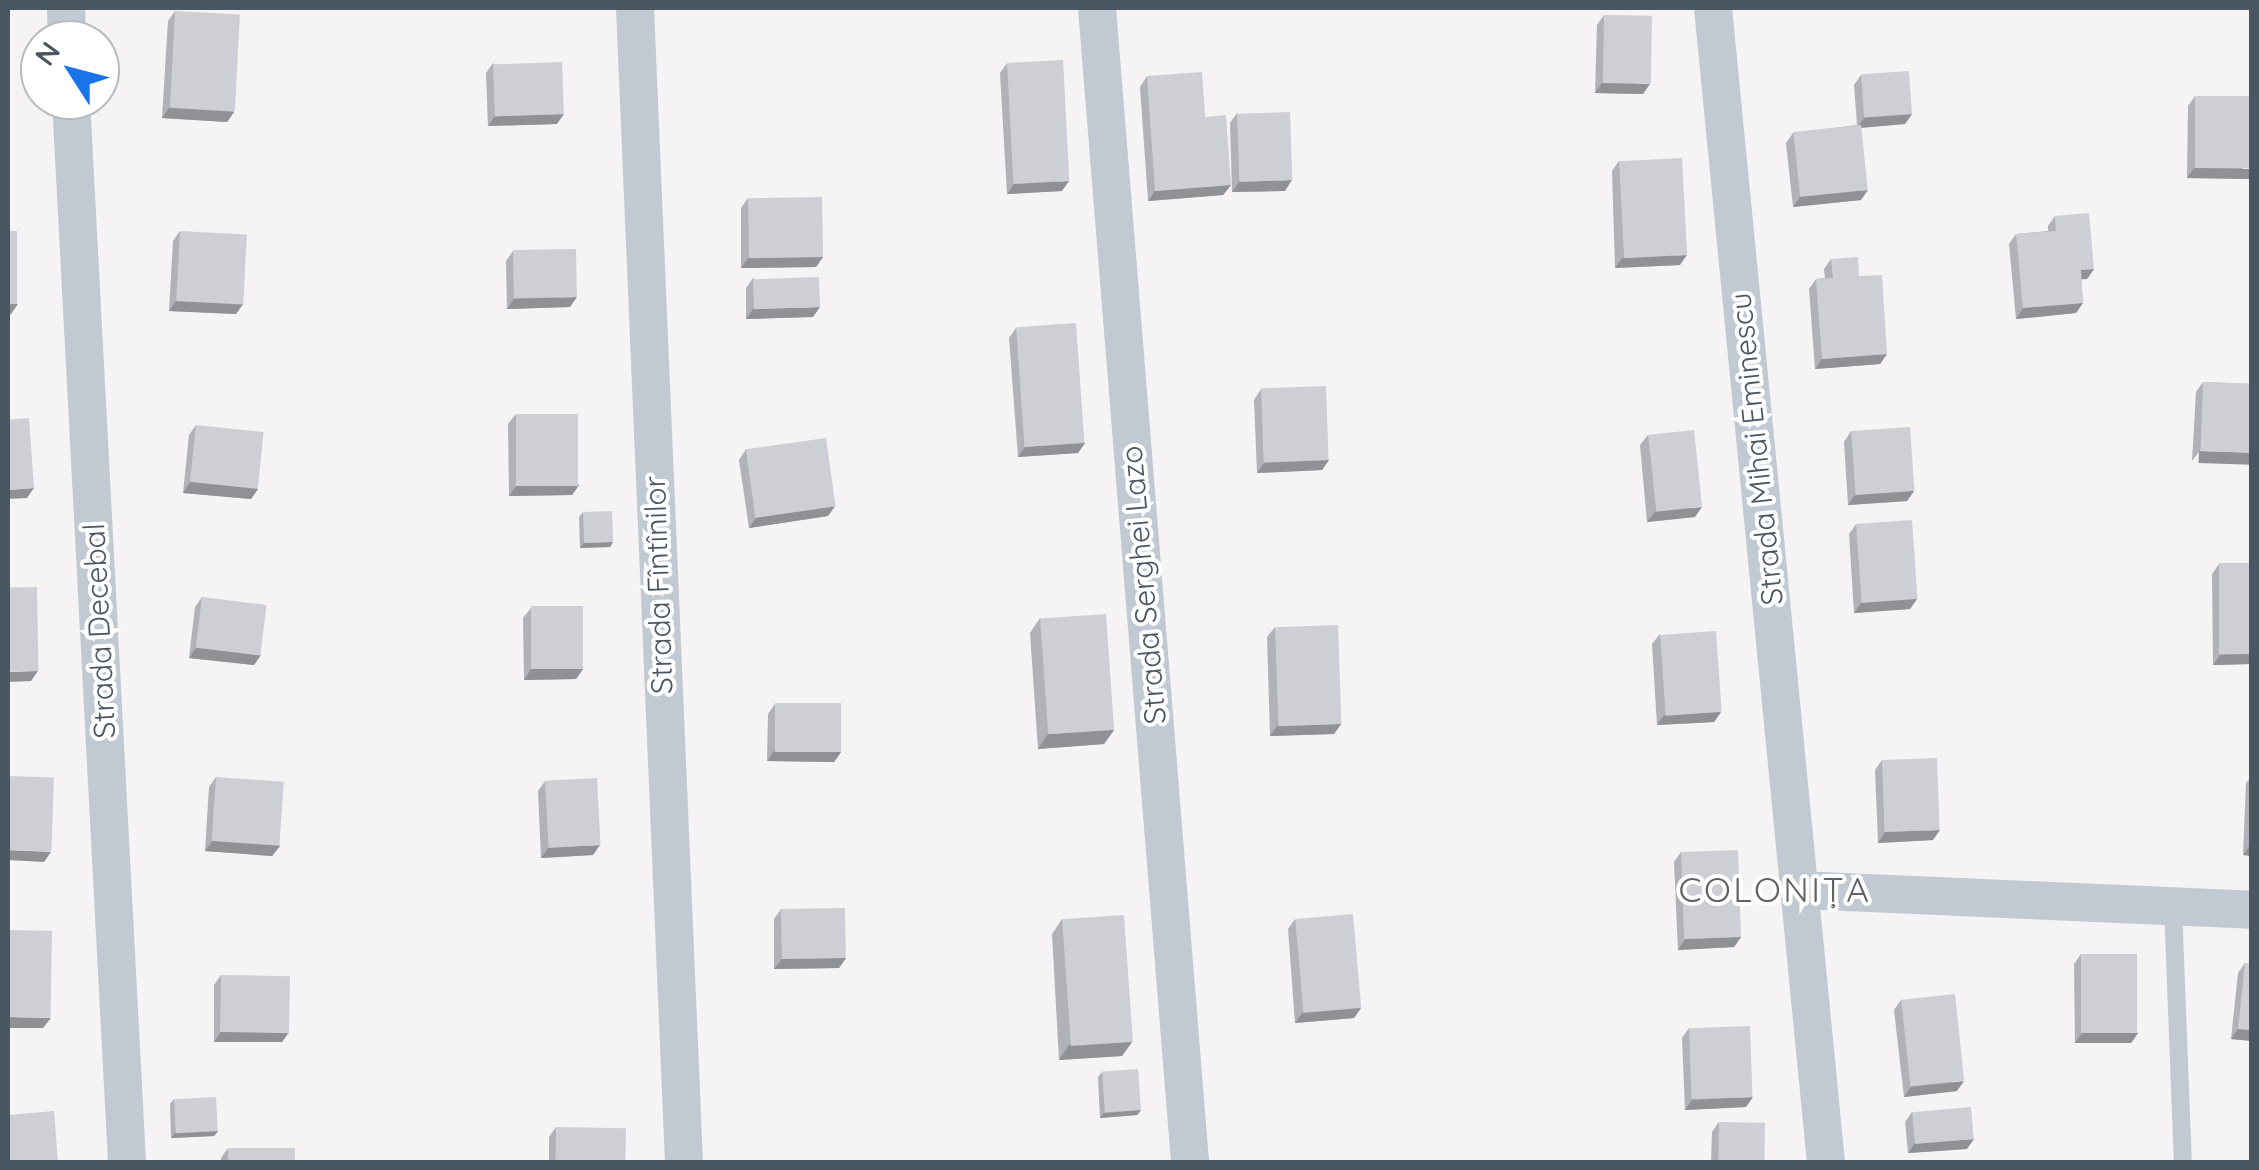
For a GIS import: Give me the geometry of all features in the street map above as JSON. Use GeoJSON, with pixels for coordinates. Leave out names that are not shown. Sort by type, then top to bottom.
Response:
{"type":"FeatureCollection","features":[{"type":"Feature","properties":{"kind":"street","name":"Strada Fîntînilor"},"geometry":{"type":"LineString","coordinates":[[634,8],[684,1162]]}},
{"type":"Feature","properties":{"kind":"street","name":"Strada Serghei Lazo"},"geometry":{"type":"LineString","coordinates":[[1097,8],[1190,1162]]}},
{"type":"Feature","properties":{"kind":"street","name":"Strada Mihai Eminescu"},"geometry":{"type":"LineString","coordinates":[[1712,8],[1826,1162]]}},
{"type":"Feature","properties":{"kind":"street","name":"Strada Decebal"},"geometry":{"type":"LineString","coordinates":[[71,120],[127,1162]]}},
{"type":"Feature","properties":{"kind":"street"},"geometry":{"type":"LineString","coordinates":[[1800,890],[2252,910]]}},
{"type":"Feature","properties":{"kind":"lane"},"geometry":{"type":"LineString","coordinates":[[2173,906],[2184,1162]]}},
{"type":"Feature","properties":{"kind":"building"},"geometry":{"type":"Polygon","coordinates":[[[175,11],[240,14],[235,111],[170,108],[175,11]]]}},
{"type":"Feature","properties":{"kind":"building"},"geometry":{"type":"Polygon","coordinates":[[[1604,15],[1652,16],[1651,84],[1603,83],[1604,15]]]}},
{"type":"Feature","properties":{"kind":"building"},"geometry":{"type":"Polygon","coordinates":[[[1063,60],[1069,181],[1013,184],[1007,63],[1063,60]]]}},
{"type":"Feature","properties":{"kind":"building"},"geometry":{"type":"Polygon","coordinates":[[[562,62],[564,114],[495,116],[493,64],[562,62]]]}},
{"type":"Feature","properties":{"kind":"building"},"geometry":{"type":"Polygon","coordinates":[[[1909,71],[1912,114],[1864,117],[1861,74],[1909,71]]]}},
{"type":"Feature","properties":{"kind":"building"},"geometry":{"type":"Polygon","coordinates":[[[1202,72],[1205,117],[1226,115],[1231,185],[1155,191],[1147,76],[1202,72]]]}},
{"type":"Feature","properties":{"kind":"building"},"geometry":{"type":"Polygon","coordinates":[[[2195,96],[2252,96],[2252,168],[2195,168],[2195,96]]]}},
{"type":"Feature","properties":{"kind":"building"},"geometry":{"type":"Polygon","coordinates":[[[1290,112],[1292,180],[1239,182],[1237,114],[1290,112]]]}},
{"type":"Feature","properties":{"kind":"building"},"geometry":{"type":"Polygon","coordinates":[[[1861,125],[1868,190],[1800,197],[1793,132],[1861,125]]]}},
{"type":"Feature","properties":{"kind":"building"},"geometry":{"type":"Polygon","coordinates":[[[1682,158],[1687,255],[1624,258],[1619,161],[1682,158]]]}},
{"type":"Feature","properties":{"kind":"building"},"geometry":{"type":"Polygon","coordinates":[[[822,197],[823,257],[749,258],[748,198],[822,197]]]}},
{"type":"Feature","properties":{"kind":"building"},"geometry":{"type":"Polygon","coordinates":[[[2089,213],[2094,269],[2081,270],[2083,303],[2023,308],[2016,234],[2056,231],[2055,216],[2089,213]]]}},
{"type":"Feature","properties":{"kind":"building"},"geometry":{"type":"Polygon","coordinates":[[[8,231],[17,231],[17,304],[8,304],[8,231]]]}},
{"type":"Feature","properties":{"kind":"building"},"geometry":{"type":"Polygon","coordinates":[[[180,231],[247,235],[243,304],[176,301],[180,231]]]}},
{"type":"Feature","properties":{"kind":"building"},"geometry":{"type":"Polygon","coordinates":[[[576,249],[577,297],[514,298],[513,250],[576,249]]]}},
{"type":"Feature","properties":{"kind":"building"},"geometry":{"type":"Polygon","coordinates":[[[1858,257],[1859,276],[1882,275],[1887,354],[1822,359],[1816,279],[1833,278],[1831,259],[1858,257]]]}},
{"type":"Feature","properties":{"kind":"building"},"geometry":{"type":"Polygon","coordinates":[[[819,277],[820,307],[754,309],[753,279],[819,277]]]}},
{"type":"Feature","properties":{"kind":"building"},"geometry":{"type":"Polygon","coordinates":[[[1076,323],[1084,443],[1025,447],[1016,327],[1076,323]]]}},
{"type":"Feature","properties":{"kind":"building"},"geometry":{"type":"Polygon","coordinates":[[[2203,382],[2252,384],[2250,453],[2201,451],[2203,382]]]}},
{"type":"Feature","properties":{"kind":"building"},"geometry":{"type":"Polygon","coordinates":[[[1326,386],[1329,460],[1264,462],[1261,388],[1326,386]]]}},
{"type":"Feature","properties":{"kind":"building"},"geometry":{"type":"Polygon","coordinates":[[[516,414],[578,414],[578,486],[516,486],[516,414]]]}},
{"type":"Feature","properties":{"kind":"building"},"geometry":{"type":"Polygon","coordinates":[[[29,418],[34,488],[8,490],[8,420],[29,418]]]}},
{"type":"Feature","properties":{"kind":"building"},"geometry":{"type":"Polygon","coordinates":[[[196,425],[264,432],[258,489],[190,482],[196,425]]]}},
{"type":"Feature","properties":{"kind":"building"},"geometry":{"type":"Polygon","coordinates":[[[1910,427],[1914,491],[1856,495],[1851,431],[1910,427]]]}},
{"type":"Feature","properties":{"kind":"building"},"geometry":{"type":"Polygon","coordinates":[[[1694,430],[1702,507],[1656,511],[1648,435],[1694,430]]]}},
{"type":"Feature","properties":{"kind":"building"},"geometry":{"type":"Polygon","coordinates":[[[826,438],[836,506],[755,518],[746,449],[826,438]]]}},
{"type":"Feature","properties":{"kind":"building"},"geometry":{"type":"Polygon","coordinates":[[[612,511],[613,542],[584,543],[583,512],[612,511]]]}},
{"type":"Feature","properties":{"kind":"building"},"geometry":{"type":"Polygon","coordinates":[[[1912,520],[1918,599],[1862,603],[1856,524],[1912,520]]]}},
{"type":"Feature","properties":{"kind":"building"},"geometry":{"type":"Polygon","coordinates":[[[2219,563],[2252,563],[2252,654],[2219,654],[2219,563]]]}},
{"type":"Feature","properties":{"kind":"building"},"geometry":{"type":"Polygon","coordinates":[[[37,587],[38,671],[9,671],[8,588],[37,587]]]}},
{"type":"Feature","properties":{"kind":"building"},"geometry":{"type":"Polygon","coordinates":[[[202,597],[267,605],[260,656],[196,648],[202,597]]]}},
{"type":"Feature","properties":{"kind":"building"},"geometry":{"type":"Polygon","coordinates":[[[531,606],[583,606],[583,669],[531,669],[531,606]]]}},
{"type":"Feature","properties":{"kind":"building"},"geometry":{"type":"Polygon","coordinates":[[[1106,614],[1114,730],[1048,734],[1040,619],[1106,614]]]}},
{"type":"Feature","properties":{"kind":"building"},"geometry":{"type":"Polygon","coordinates":[[[1338,625],[1341,724],[1278,726],[1275,627],[1338,625]]]}},
{"type":"Feature","properties":{"kind":"building"},"geometry":{"type":"Polygon","coordinates":[[[1716,631],[1722,712],[1666,716],[1660,635],[1716,631]]]}},
{"type":"Feature","properties":{"kind":"building"},"geometry":{"type":"Polygon","coordinates":[[[775,703],[841,703],[841,752],[775,752],[775,703]]]}},
{"type":"Feature","properties":{"kind":"building"},"geometry":{"type":"Polygon","coordinates":[[[1937,758],[1940,830],[1885,832],[1882,760],[1937,758]]]}},
{"type":"Feature","properties":{"kind":"building"},"geometry":{"type":"Polygon","coordinates":[[[8,776],[54,778],[51,852],[8,850],[8,776]]]}},
{"type":"Feature","properties":{"kind":"building"},"geometry":{"type":"Polygon","coordinates":[[[216,777],[284,782],[279,846],[212,841],[216,777]]]}},
{"type":"Feature","properties":{"kind":"building"},"geometry":{"type":"Polygon","coordinates":[[[597,778],[601,845],[549,848],[545,781],[597,778]]]}},
{"type":"Feature","properties":{"kind":"building"},"geometry":{"type":"Polygon","coordinates":[[[1738,850],[1741,937],[1684,939],[1681,852],[1738,850]]]}},
{"type":"Feature","properties":{"kind":"building"},"geometry":{"type":"Polygon","coordinates":[[[845,908],[846,958],[782,959],[781,909],[845,908]]]}},
{"type":"Feature","properties":{"kind":"building"},"geometry":{"type":"Polygon","coordinates":[[[1353,914],[1361,1008],[1303,1013],[1295,919],[1353,914]]]}},
{"type":"Feature","properties":{"kind":"building"},"geometry":{"type":"Polygon","coordinates":[[[1124,915],[1133,1042],[1071,1046],[1062,919],[1124,915]]]}},
{"type":"Feature","properties":{"kind":"building"},"geometry":{"type":"Polygon","coordinates":[[[8,930],[52,931],[50,1018],[8,1017],[8,930]]]}},
{"type":"Feature","properties":{"kind":"building"},"geometry":{"type":"Polygon","coordinates":[[[2081,954],[2137,954],[2137,1033],[2081,1033],[2081,954]]]}},
{"type":"Feature","properties":{"kind":"building"},"geometry":{"type":"Polygon","coordinates":[[[2245,963],[2252,963],[2252,1030],[2238,1029],[2245,963]]]}},
{"type":"Feature","properties":{"kind":"building"},"geometry":{"type":"Polygon","coordinates":[[[221,975],[290,976],[289,1033],[220,1032],[221,975]]]}},
{"type":"Feature","properties":{"kind":"building"},"geometry":{"type":"Polygon","coordinates":[[[1955,994],[1964,1081],[1910,1086],[1901,1000],[1955,994]]]}},
{"type":"Feature","properties":{"kind":"building"},"geometry":{"type":"Polygon","coordinates":[[[1750,1026],[1752,1097],[1692,1099],[1689,1028],[1750,1026]]]}},
{"type":"Feature","properties":{"kind":"building"},"geometry":{"type":"Polygon","coordinates":[[[1138,1069],[1141,1110],[1105,1112],[1102,1072],[1138,1069]]]}},
{"type":"Feature","properties":{"kind":"building"},"geometry":{"type":"Polygon","coordinates":[[[216,1097],[218,1131],[176,1133],[174,1099],[216,1097]]]}},
{"type":"Feature","properties":{"kind":"building"},"geometry":{"type":"Polygon","coordinates":[[[1971,1107],[1974,1139],[1915,1144],[1912,1112],[1971,1107]]]}},
{"type":"Feature","properties":{"kind":"building"},"geometry":{"type":"Polygon","coordinates":[[[54,1111],[58,1162],[8,1162],[8,1115],[54,1111]]]}},
{"type":"Feature","properties":{"kind":"building"},"geometry":{"type":"Polygon","coordinates":[[[1719,1122],[1765,1123],[1764,1162],[1718,1162],[1719,1122]]]}},
{"type":"Feature","properties":{"kind":"building"},"geometry":{"type":"Polygon","coordinates":[[[556,1127],[626,1128],[625,1162],[555,1162],[556,1127]]]}},
{"type":"Feature","properties":{"kind":"building"},"geometry":{"type":"Polygon","coordinates":[[[228,1148],[295,1148],[295,1162],[228,1162],[228,1148]]]}},
{"type":"Feature","properties":{"kind":"district","name":"COLONIȚA"},"geometry":{"type":"Point","coordinates":[1775,889]}}]}
